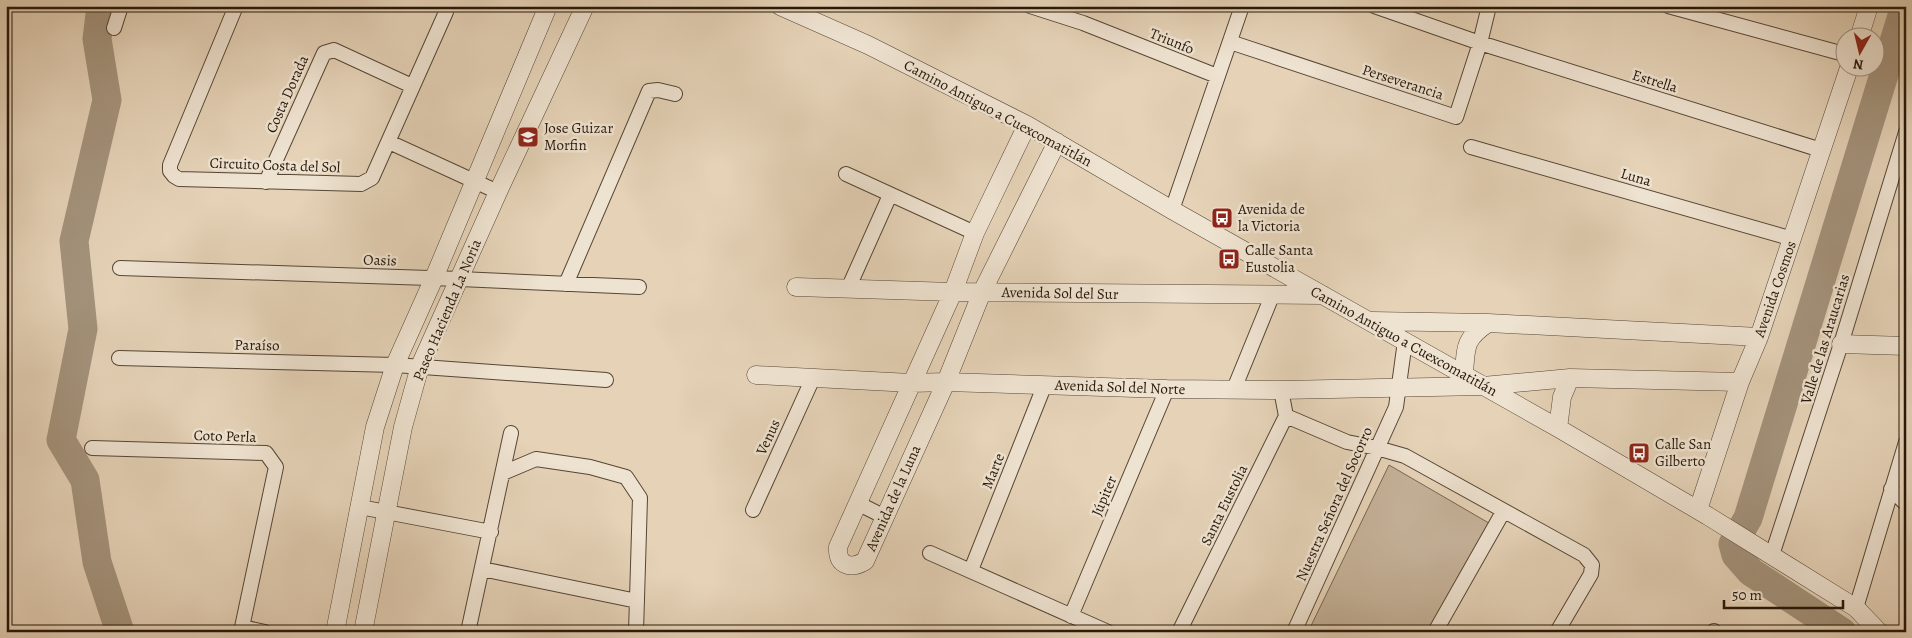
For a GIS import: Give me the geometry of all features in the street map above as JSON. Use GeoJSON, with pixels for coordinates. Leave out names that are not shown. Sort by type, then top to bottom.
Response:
{"type":"FeatureCollection","features":[{"type":"Feature","properties":{"kind":"street"},"geometry":{"type":"LineString","coordinates":[[114,28],[121,6]]}},
{"type":"Feature","properties":{"kind":"street","name":"Circuito Costa del Sol"},"geometry":{"type":"LineString","coordinates":[[236,6],[172,158],[170,171],[180,179],[361,184],[372,178],[446,12],[445,6]]}},
{"type":"Feature","properties":{"kind":"street","name":"Paseo Hacienda La Noria"},"geometry":{"type":"LineString","coordinates":[[335,632],[375,428],[395,365],[434,278],[548,6]]}},
{"type":"Feature","properties":{"kind":"street","name":"Paseo Hacienda La Noria"},"geometry":{"type":"LineString","coordinates":[[363,632],[403,427],[419,368],[498,192],[585,6]]}},
{"type":"Feature","properties":{"kind":"street","name":"Camino Antiguo a Cuexcomatitlán"},"geometry":{"type":"LineString","coordinates":[[780,6],[868,45],[1057,142],[1172,210],[1464,374],[1703,513],[1856,608],[1879,632]]}},
{"type":"Feature","properties":{"kind":"street","name":"Triunfo"},"geometry":{"type":"LineString","coordinates":[[1030,6],[1083,23],[1217,76]]}},
{"type":"Feature","properties":{"kind":"street"},"geometry":{"type":"LineString","coordinates":[[1172,210],[1242,6]]}},
{"type":"Feature","properties":{"kind":"street","name":"Estrella"},"geometry":{"type":"LineString","coordinates":[[1374,6],[1480,43],[1821,150]]}},
{"type":"Feature","properties":{"kind":"street","name":"Perseverancia"},"geometry":{"type":"LineString","coordinates":[[1230,42],[1456,117],[1480,43],[1489,6]]}},
{"type":"Feature","properties":{"kind":"street"},"geometry":{"type":"LineString","coordinates":[[1668,6],[1834,51]]}},
{"type":"Feature","properties":{"kind":"street"},"geometry":{"type":"LineString","coordinates":[[1862,28],[1869,6]]}},
{"type":"Feature","properties":{"kind":"street","name":"Costa Dorada"},"geometry":{"type":"LineString","coordinates":[[266,182],[324,53],[334,50],[412,86]]}},
{"type":"Feature","properties":{"kind":"street","name":"Avenida Cosmos"},"geometry":{"type":"LineString","coordinates":[[1703,513],[1740,382],[1759,337],[1846,78]]}},
{"type":"Feature","properties":{"kind":"street"},"geometry":{"type":"LineString","coordinates":[[566,284],[650,91],[658,90],[675,94]]}},
{"type":"Feature","properties":{"kind":"street","name":"Avenida de la Luna"},"geometry":{"type":"LineString","coordinates":[[1027,125],[975,233],[953,292],[856,503],[838,547],[838,556],[842,562],[849,565],[857,565],[865,561],[946,382],[982,292],[1057,142]]}},
{"type":"Feature","properties":{"kind":"street","name":"Valle de las Araucarias"},"geometry":{"type":"LineString","coordinates":[[1772,555],[1841,344],[1906,132]]}},
{"type":"Feature","properties":{"kind":"street"},"geometry":{"type":"LineString","coordinates":[[389,142],[498,192]]}},
{"type":"Feature","properties":{"kind":"street","name":"Luna"},"geometry":{"type":"LineString","coordinates":[[1471,147],[1793,239]]}},
{"type":"Feature","properties":{"kind":"street"},"geometry":{"type":"LineString","coordinates":[[846,174],[975,233]]}},
{"type":"Feature","properties":{"kind":"street"},"geometry":{"type":"LineString","coordinates":[[848,288],[890,195]]}},
{"type":"Feature","properties":{"kind":"street","name":"Oasis"},"geometry":{"type":"LineString","coordinates":[[120,268],[639,287]]}},
{"type":"Feature","properties":{"kind":"street","name":"Avenida Sol del Sur"},"geometry":{"type":"LineString","coordinates":[[796,287],[953,292],[1323,295]]}},
{"type":"Feature","properties":{"kind":"street"},"geometry":{"type":"LineString","coordinates":[[1234,389],[1272,296]]}},
{"type":"Feature","properties":{"kind":"street"},"geometry":{"type":"LineString","coordinates":[[1371,321],[1488,323],[1759,337]]}},
{"type":"Feature","properties":{"kind":"street"},"geometry":{"type":"LineString","coordinates":[[1464,374],[1466,347],[1473,334],[1488,323]]}},
{"type":"Feature","properties":{"kind":"street","name":"Nuestra Señora del Socorro"},"geometry":{"type":"LineString","coordinates":[[1294,632],[1396,407],[1405,341]]}},
{"type":"Feature","properties":{"kind":"street"},"geometry":{"type":"LineString","coordinates":[[1841,344],[1906,346]]}},
{"type":"Feature","properties":{"kind":"street","name":"Paraíso"},"geometry":{"type":"LineString","coordinates":[[119,358],[395,365],[419,368]]}},
{"type":"Feature","properties":{"kind":"street"},"geometry":{"type":"LineString","coordinates":[[419,368],[606,380]]}},
{"type":"Feature","properties":{"kind":"street","name":"Avenida Sol del Norte"},"geometry":{"type":"LineString","coordinates":[[756,375],[911,383],[946,382],[1167,389],[1281,390],[1483,386],[1570,378],[1740,382]]}},
{"type":"Feature","properties":{"kind":"street","name":"Venus"},"geometry":{"type":"LineString","coordinates":[[752,510],[813,378]]}},
{"type":"Feature","properties":{"kind":"street"},"geometry":{"type":"LineString","coordinates":[[1558,428],[1562,397],[1570,378]]}},
{"type":"Feature","properties":{"kind":"street","name":"Marte"},"geometry":{"type":"LineString","coordinates":[[971,570],[1045,384]]}},
{"type":"Feature","properties":{"kind":"street","name":"Júpiter"},"geometry":{"type":"LineString","coordinates":[[1071,616],[1167,389]]}},
{"type":"Feature","properties":{"kind":"street"},"geometry":{"type":"LineString","coordinates":[[1281,390],[1286,416],[1347,442],[1405,456],[1503,512],[1584,555],[1592,565],[1591,574],[1557,632]]}},
{"type":"Feature","properties":{"kind":"street","name":"Santa Eustolia"},"geometry":{"type":"LineString","coordinates":[[1179,632],[1286,416]]}},
{"type":"Feature","properties":{"kind":"street"},"geometry":{"type":"LineString","coordinates":[[468,632],[511,433]]}},
{"type":"Feature","properties":{"kind":"street"},"geometry":{"type":"LineString","coordinates":[[1856,608],[1906,442]]}},
{"type":"Feature","properties":{"kind":"street","name":"Coto Perla"},"geometry":{"type":"LineString","coordinates":[[92,448],[266,454],[276,467],[242,630],[265,632]]}},
{"type":"Feature","properties":{"kind":"street"},"geometry":{"type":"LineString","coordinates":[[503,473],[536,459],[590,467],[626,478],[640,498],[636,632]]}},
{"type":"Feature","properties":{"kind":"street"},"geometry":{"type":"LineString","coordinates":[[1891,489],[1906,504]]}},
{"type":"Feature","properties":{"kind":"street"},"geometry":{"type":"LineString","coordinates":[[856,503],[884,517]]}},
{"type":"Feature","properties":{"kind":"street"},"geometry":{"type":"LineString","coordinates":[[360,507],[490,532]]}},
{"type":"Feature","properties":{"kind":"street"},"geometry":{"type":"LineString","coordinates":[[1435,632],[1503,512]]}},
{"type":"Feature","properties":{"kind":"street"},"geometry":{"type":"LineString","coordinates":[[930,554],[971,570],[1108,632]]}},
{"type":"Feature","properties":{"kind":"street"},"geometry":{"type":"LineString","coordinates":[[482,569],[637,601]]}},
{"type":"Feature","properties":{"kind":"shaded area"},"geometry":{"type":"Polygon","coordinates":[[[1389,465],[1494,526],[1428,632],[1308,632],[1389,465]]]}},
{"type":"Feature","properties":{"kind":"waterway"},"geometry":{"type":"LineString","coordinates":[[101,6],[97,39],[107,100],[74,241],[83,329],[61,440],[85,480],[97,562],[120,632]]}},
{"type":"Feature","properties":{"kind":"waterway"},"geometry":{"type":"LineString","coordinates":[[1842,632],[1751,572],[1736,555],[1733,544],[1748,518],[1905,6]]}},
{"type":"Feature","properties":{"kind":"place","name":"Jose Guizar Morfin"},"geometry":{"type":"Point","coordinates":[528,137]}},
{"type":"Feature","properties":{"kind":"place","name":"Avenida de la Victoria"},"geometry":{"type":"Point","coordinates":[1222,218]}},
{"type":"Feature","properties":{"kind":"place","name":"Calle Santa Eustolia"},"geometry":{"type":"Point","coordinates":[1229,259]}},
{"type":"Feature","properties":{"kind":"place","name":"Calle San Gilberto"},"geometry":{"type":"Point","coordinates":[1639,453]}}]}
